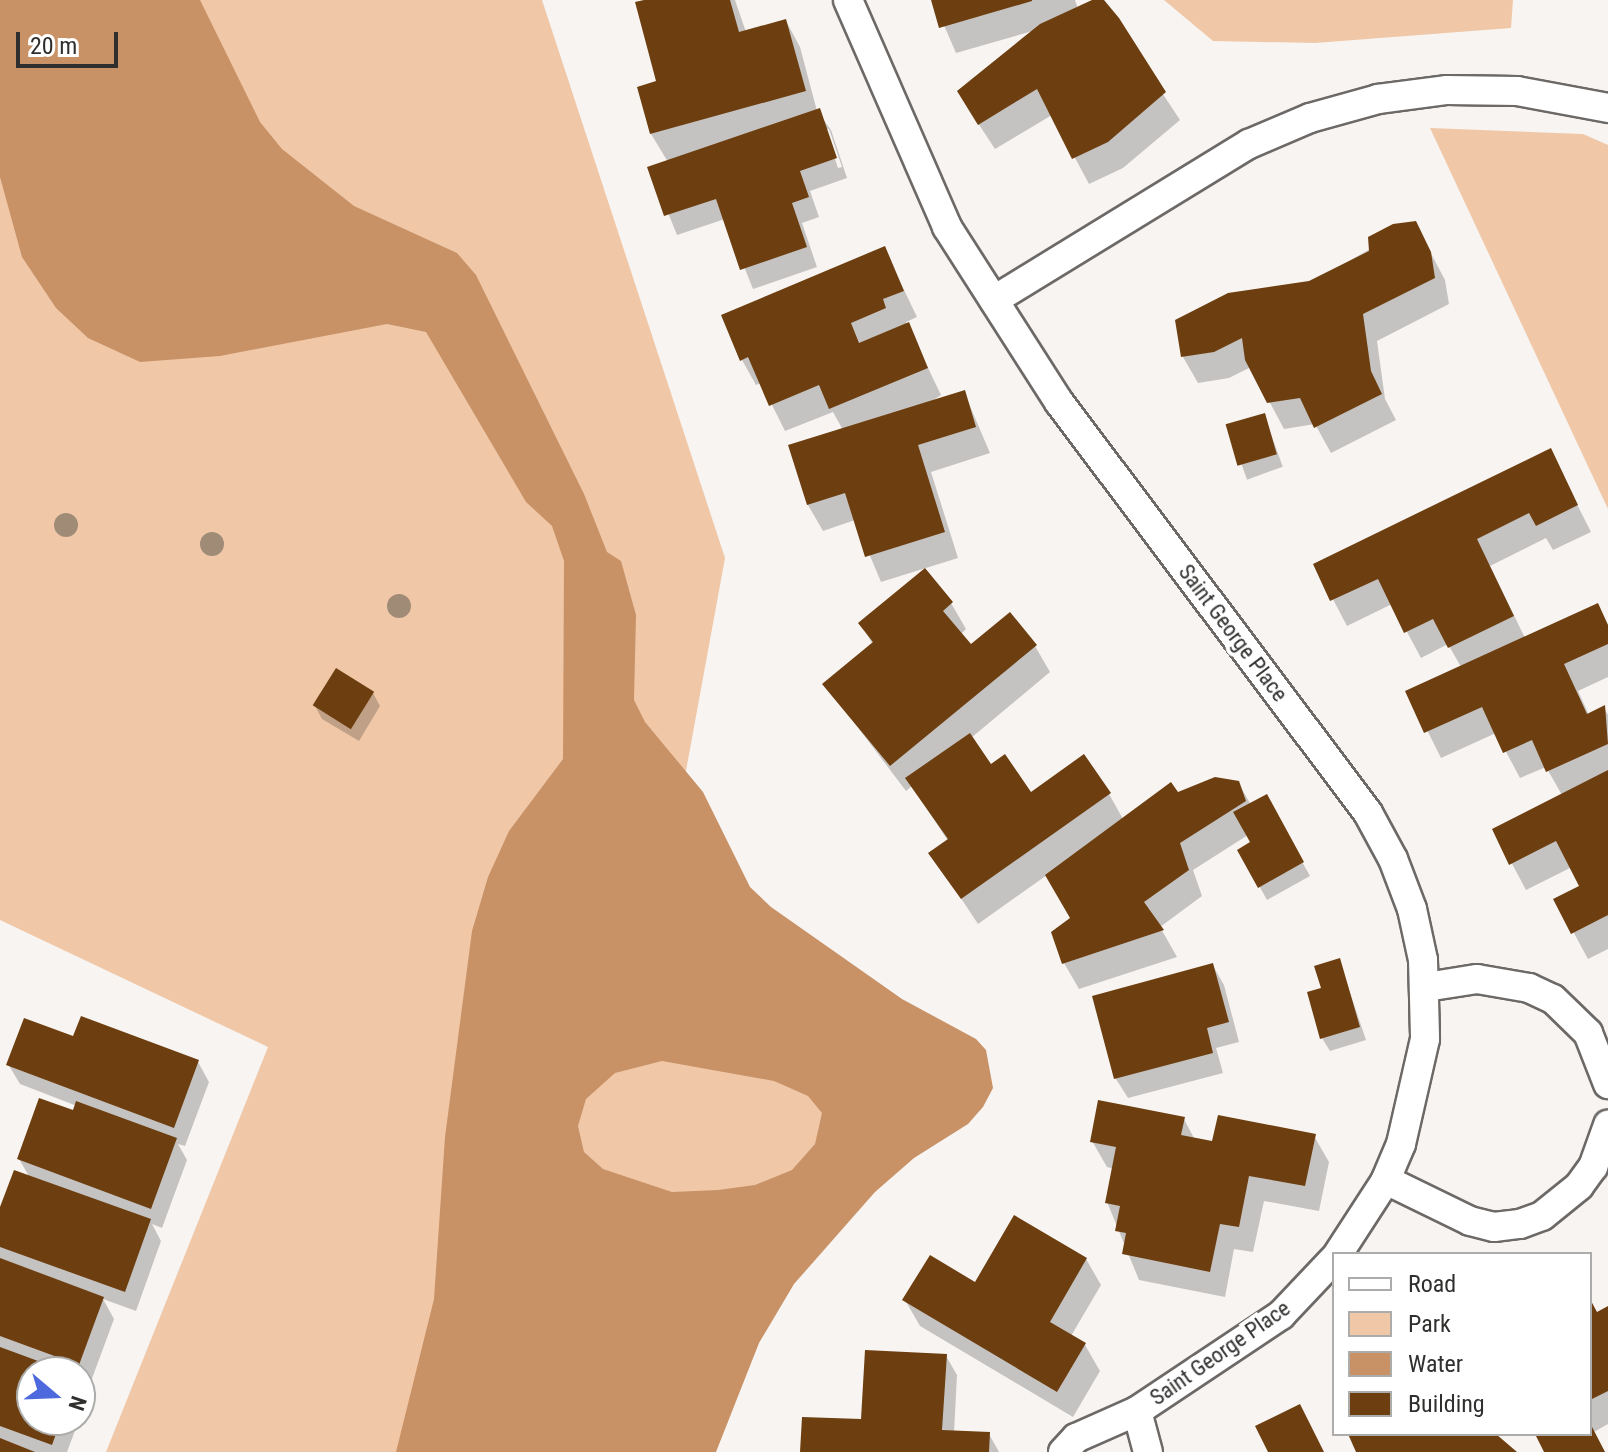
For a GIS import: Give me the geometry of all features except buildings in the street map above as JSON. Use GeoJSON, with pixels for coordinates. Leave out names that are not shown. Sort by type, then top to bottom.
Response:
{"type":"FeatureCollection","features":[{"type":"Feature","properties":{"kind":"street","name":"Saint George Place"},"geometry":{"type":"LineString","coordinates":[[848,0],[947,227],[1059,402],[1368,813],[1412,909],[1426,987],[1416,1091],[1386,1180],[1339,1252]]}},
{"type":"Feature","properties":{"kind":"street"},"geometry":{"type":"LineString","coordinates":[[994,300],[1249,144],[1310,118],[1378,99],[1447,90],[1517,91],[1608,108]]}},
{"type":"Feature","properties":{"kind":"street"},"geometry":{"type":"LineString","coordinates":[[1426,987],[1477,979],[1529,988],[1553,999],[1588,1033],[1608,1084]]}},
{"type":"Feature","properties":{"kind":"street"},"geometry":{"type":"LineString","coordinates":[[1386,1180],[1470,1221],[1494,1227],[1520,1224],[1552,1210],[1579,1186],[1593,1167],[1608,1125]]}},
{"type":"Feature","properties":{"kind":"street","name":"Saint George Place"},"geometry":{"type":"LineString","coordinates":[[1063,1452],[1076,1438],[1137,1411],[1281,1315],[1332,1261]]}},
{"type":"Feature","properties":{"kind":"street","name":"Saint George Place"},"geometry":{"type":"LineString","coordinates":[[1137,1411],[1148,1452]]}},
{"type":"Feature","properties":{"kind":"green space"},"geometry":{"type":"Polygon","coordinates":[[[0,0],[542,0],[725,558],[677,820],[842,1144],[681,1452],[106,1452],[268,1047],[0,920],[0,0]]]}},
{"type":"Feature","properties":{"kind":"green space"},"geometry":{"type":"Polygon","coordinates":[[[1164,0],[1513,0],[1511,28],[1315,43],[1213,41],[1164,0]]]}},
{"type":"Feature","properties":{"kind":"green space"},"geometry":{"type":"Polygon","coordinates":[[[1430,128],[1583,134],[1608,145],[1608,509],[1430,128]]]}},
{"type":"Feature","properties":{"kind":"water"},"geometry":{"type":"Polygon","coordinates":[[[0,0],[200,0],[260,122],[282,149],[354,206],[457,253],[476,275],[584,494],[607,552],[621,561],[636,615],[634,700],[645,722],[703,792],[750,887],[771,907],[902,999],[976,1039],[986,1050],[993,1088],[983,1107],[968,1124],[914,1158],[875,1192],[794,1284],[759,1343],[716,1452],[396,1452],[434,1299],[445,1137],[472,931],[488,877],[509,831],[563,759],[564,561],[552,526],[526,502],[426,332],[387,324],[220,356],[140,362],[88,338],[56,308],[22,257],[0,177],[0,0]],[[662,1061],[615,1073],[586,1099],[578,1126],[584,1152],[603,1169],[672,1192],[755,1185],[792,1170],[815,1144],[822,1113],[808,1096],[774,1081],[662,1061]]]}}]}
